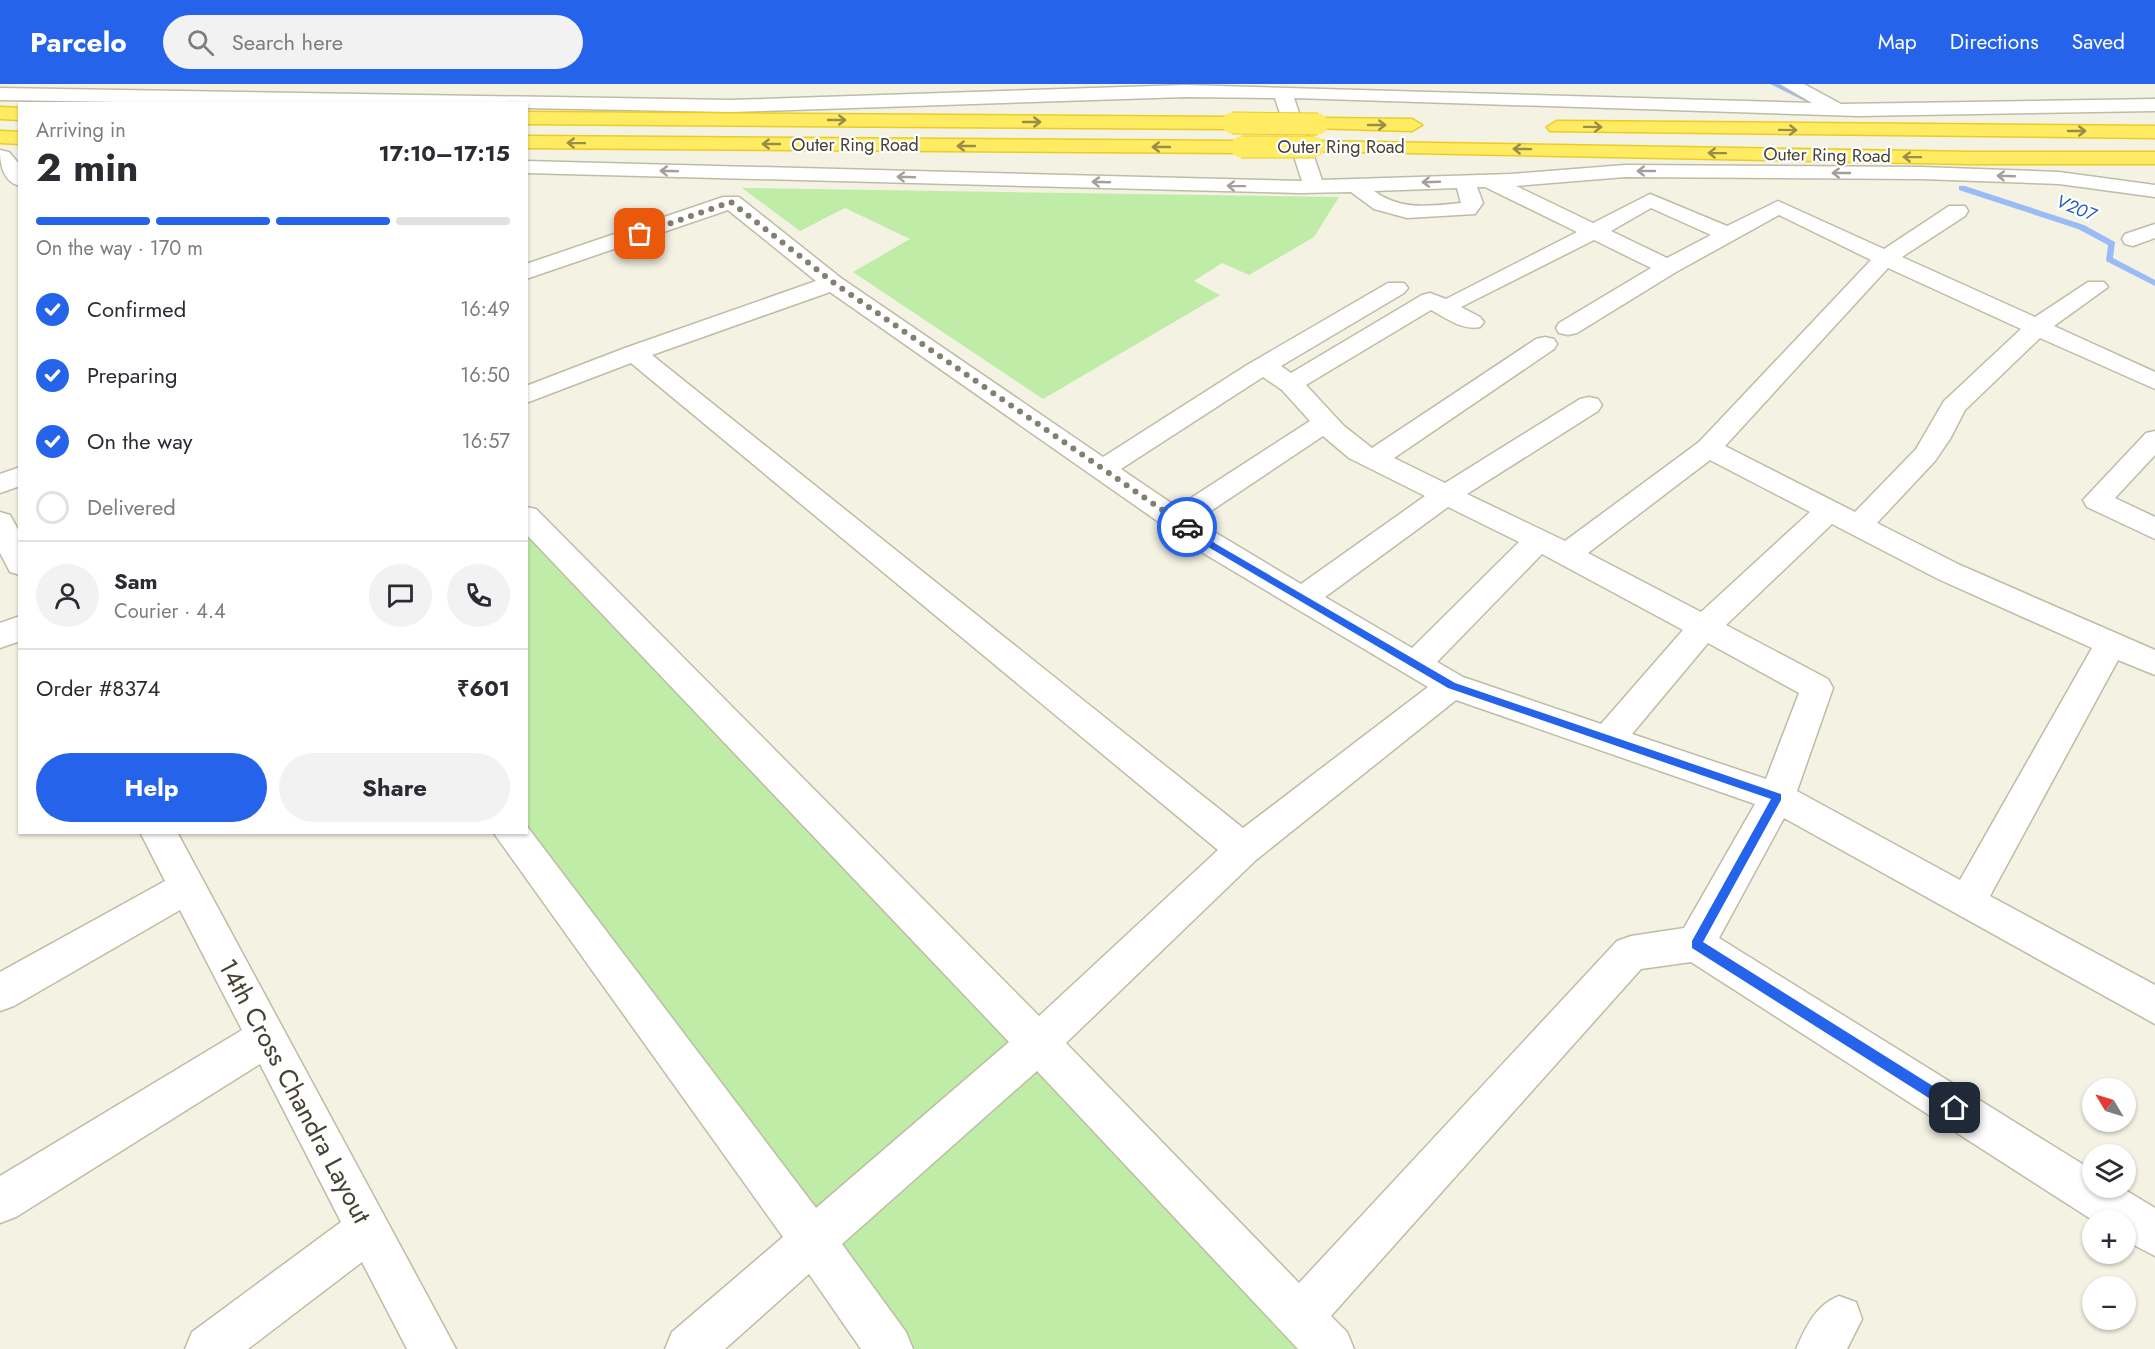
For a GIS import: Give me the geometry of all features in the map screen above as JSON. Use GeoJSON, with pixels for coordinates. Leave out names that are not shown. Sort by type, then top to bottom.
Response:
{"type":"FeatureCollection","features":[{"type":"Feature","properties":{"kind":"highway"},"geometry":{"type":"LineString","coordinates":[[1982,107],[2018,131]]}},
{"type":"Feature","properties":{"kind":"highway"},"geometry":{"type":"LineString","coordinates":[[0,113],[18,114]]}},
{"type":"Feature","properties":{"kind":"highway","name":"Outer Ring Road"},"geometry":{"type":"LineString","coordinates":[[528,118],[1426,125]]}},
{"type":"Feature","properties":{"kind":"highway","name":"Outer Ring Road"},"geometry":{"type":"LineString","coordinates":[[1543,127],[2155,132]]}},
{"type":"Feature","properties":{"kind":"highway"},"geometry":{"type":"LineString","coordinates":[[5,152],[18,140]]}},
{"type":"Feature","properties":{"kind":"highway","name":"Outer Ring Road"},"geometry":{"type":"LineString","coordinates":[[528,142],[1314,147],[2155,158]]}},
{"type":"Feature","properties":{"kind":"highway"},"geometry":{"type":"LineString","coordinates":[[2038,158],[2059,178]]}},
{"type":"Feature","properties":{"kind":"street"},"geometry":{"type":"LineString","coordinates":[[278,84],[295,100]]}},
{"type":"Feature","properties":{"kind":"street"},"geometry":{"type":"LineString","coordinates":[[446,84],[468,102]]}},
{"type":"Feature","properties":{"kind":"street"},"geometry":{"type":"LineString","coordinates":[[602,84],[629,104]]}},
{"type":"Feature","properties":{"kind":"street"},"geometry":{"type":"LineString","coordinates":[[762,84],[796,104]]}},
{"type":"Feature","properties":{"kind":"street"},"geometry":{"type":"LineString","coordinates":[[920,84],[948,100]]}},
{"type":"Feature","properties":{"kind":"street"},"geometry":{"type":"LineString","coordinates":[[1789,84],[1838,110]]}},
{"type":"Feature","properties":{"kind":"street"},"geometry":{"type":"LineString","coordinates":[[528,103],[796,104],[948,100],[1102,89],[1282,92],[1314,88],[1838,110],[2148,105]]}},
{"type":"Feature","properties":{"kind":"street"},"geometry":{"type":"LineString","coordinates":[[2110,88],[2148,105]]}},
{"type":"Feature","properties":{"kind":"street"},"geometry":{"type":"LineString","coordinates":[[1953,90],[1982,107]]}},
{"type":"Feature","properties":{"kind":"street"},"geometry":{"type":"LineString","coordinates":[[1256,92],[1280,186]]}},
{"type":"Feature","properties":{"kind":"street"},"geometry":{"type":"LineString","coordinates":[[1282,92],[1314,186]]}},
{"type":"Feature","properties":{"kind":"street"},"geometry":{"type":"LineString","coordinates":[[0,94],[468,102]]}},
{"type":"Feature","properties":{"kind":"street"},"geometry":{"type":"LineString","coordinates":[[5,152],[18,178]]}},
{"type":"Feature","properties":{"kind":"street"},"geometry":{"type":"LineString","coordinates":[[528,167],[1280,186],[1476,180],[1625,171],[1921,172],[2059,178],[2155,191]]}},
{"type":"Feature","properties":{"kind":"street"},"geometry":{"type":"LineString","coordinates":[[701,172],[731,202],[834,283],[1213,546],[1452,686],[1777,797],[2155,1006]]}},
{"type":"Feature","properties":{"kind":"street"},"geometry":{"type":"LineString","coordinates":[[1568,328],[1668,267],[1778,207],[1806,185],[1806,173]]}},
{"type":"Feature","properties":{"kind":"street"},"geometry":{"type":"LineString","coordinates":[[1356,184],[1378,205],[1404,213],[1467,209],[1472,202],[1476,180]]}},
{"type":"Feature","properties":{"kind":"street"},"geometry":{"type":"LineString","coordinates":[[1476,180],[1668,267]]}},
{"type":"Feature","properties":{"kind":"street"},"geometry":{"type":"LineString","coordinates":[[0,189],[18,183]]}},
{"type":"Feature","properties":{"kind":"street"},"geometry":{"type":"LineString","coordinates":[[1457,301],[1593,232],[1650,200],[1727,234]]}},
{"type":"Feature","properties":{"kind":"street"},"geometry":{"type":"LineString","coordinates":[[528,271],[731,202]]}},
{"type":"Feature","properties":{"kind":"street"},"geometry":{"type":"LineString","coordinates":[[1778,207],[2155,381]]}},
{"type":"Feature","properties":{"kind":"street"},"geometry":{"type":"LineString","coordinates":[[1567,554],[1708,448],[1885,258],[1957,211]]}},
{"type":"Feature","properties":{"kind":"street"},"geometry":{"type":"LineString","coordinates":[[2133,239],[2155,231]]}},
{"type":"Feature","properties":{"kind":"street"},"geometry":{"type":"LineString","coordinates":[[528,394],[634,353],[834,283]]}},
{"type":"Feature","properties":{"kind":"street"},"geometry":{"type":"LineString","coordinates":[[1858,525],[1930,448],[1948,421],[1953,406],[2037,327],[2096,287]]}},
{"type":"Feature","properties":{"kind":"street"},"geometry":{"type":"LineString","coordinates":[[1103,469],[1264,367],[1396,288]]}},
{"type":"Feature","properties":{"kind":"street"},"geometry":{"type":"LineString","coordinates":[[1290,384],[1430,300],[1472,322]]}},
{"type":"Feature","properties":{"kind":"street"},"geometry":{"type":"LineString","coordinates":[[1374,459],[1545,344]]}},
{"type":"Feature","properties":{"kind":"street"},"geometry":{"type":"LineString","coordinates":[[634,353],[1243,849]]}},
{"type":"Feature","properties":{"kind":"street"},"geometry":{"type":"LineString","coordinates":[[1264,367],[1290,384],[1347,444],[1567,554],[1817,688],[1777,797],[1696,944]]}},
{"type":"Feature","properties":{"kind":"street"},"geometry":{"type":"LineString","coordinates":[[1303,598],[1445,495],[1589,405]]}},
{"type":"Feature","properties":{"kind":"street"},"geometry":{"type":"LineString","coordinates":[[1177,520],[1326,423]]}},
{"type":"Feature","properties":{"kind":"street"},"geometry":{"type":"LineString","coordinates":[[2155,439],[2097,500],[2155,529]]}},
{"type":"Feature","properties":{"kind":"street"},"geometry":{"type":"LineString","coordinates":[[1708,448],[1949,572],[2155,663]]}},
{"type":"Feature","properties":{"kind":"street"},"geometry":{"type":"LineString","coordinates":[[0,484],[18,477]]}},
{"type":"Feature","properties":{"kind":"street"},"geometry":{"type":"LineString","coordinates":[[1608,739],[1703,628],[1829,511]]}},
{"type":"Feature","properties":{"kind":"street"},"geometry":{"type":"LineString","coordinates":[[528,518],[1038,1043],[1330,1349]]}},
{"type":"Feature","properties":{"kind":"street"},"geometry":{"type":"LineString","coordinates":[[0,522],[18,561]]}},
{"type":"Feature","properties":{"kind":"street"},"geometry":{"type":"LineString","coordinates":[[1415,664],[1538,541]]}},
{"type":"Feature","properties":{"kind":"street"},"geometry":{"type":"LineString","coordinates":[[0,637],[18,628]]}},
{"type":"Feature","properties":{"kind":"street"},"geometry":{"type":"LineString","coordinates":[[1968,901],[2110,645]]}},
{"type":"Feature","properties":{"kind":"street"},"geometry":{"type":"LineString","coordinates":[[689,1349],[1038,1043],[1243,849],[1452,686]]}},
{"type":"Feature","properties":{"kind":"street","name":"14th Cross Chandra Layout"},"geometry":{"type":"LineString","coordinates":[[159,834],[432,1349]]}},
{"type":"Feature","properties":{"kind":"street"},"geometry":{"type":"LineString","coordinates":[[512,834],[812,1240],[889,1349]]}},
{"type":"Feature","properties":{"kind":"street"},"geometry":{"type":"LineString","coordinates":[[0,993],[187,887]]}},
{"type":"Feature","properties":{"kind":"street"},"geometry":{"type":"LineString","coordinates":[[1300,1317],[1631,953],[1696,944],[2155,1234]]}},
{"type":"Feature","properties":{"kind":"street"},"geometry":{"type":"LineString","coordinates":[[0,1201],[267,1037]]}},
{"type":"Feature","properties":{"kind":"street"},"geometry":{"type":"LineString","coordinates":[[209,1349],[368,1230]]}},
{"type":"Feature","properties":{"kind":"green space"},"geometry":{"type":"Polygon","coordinates":[[[742,188],[1339,197],[1314,237],[1249,275],[1222,263],[1194,281],[1220,295],[1043,399],[853,272],[910,239],[845,208],[800,231],[742,188]]]}},
{"type":"Feature","properties":{"kind":"green space"},"geometry":{"type":"Polygon","coordinates":[[[528,517],[1330,1349],[889,1349],[527,834],[528,517]]]}},
{"type":"Feature","properties":{"kind":"waterway","name":"V207"},"geometry":{"type":"LineString","coordinates":[[1773,84],[1809,101]]}},
{"type":"Feature","properties":{"kind":"waterway","name":"V207"},"geometry":{"type":"LineString","coordinates":[[1962,188],[2081,227],[2112,244],[2109,259],[2155,283]]}},
{"type":"Feature","properties":{"kind":"way so far"},"geometry":{"type":"LineString","coordinates":[[640,234],[731,202],[834,283],[1187,527]]}},
{"type":"Feature","properties":{"kind":"route"},"geometry":{"type":"LineString","coordinates":[[1187,527],[1213,546],[1452,686],[1777,797],[1696,944],[1955,1108]]}}]}
